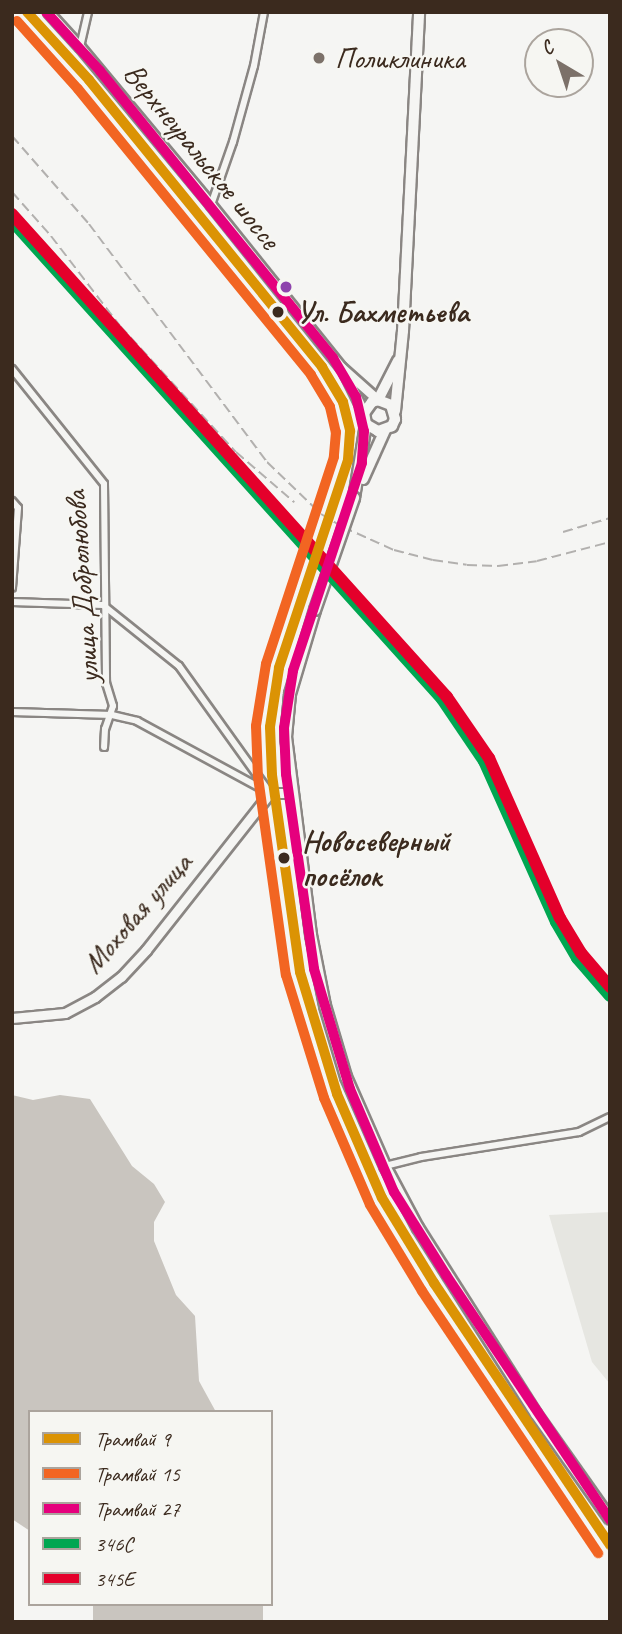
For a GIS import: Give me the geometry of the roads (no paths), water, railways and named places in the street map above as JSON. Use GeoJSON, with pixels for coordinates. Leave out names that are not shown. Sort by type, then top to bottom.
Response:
{"type":"FeatureCollection","features":[{"type":"Feature","properties":{"kind":"main road","name":"Верхнеуральское шоссе"},"geometry":{"type":"LineString","coordinates":[[48,12],[211,205],[341,367]]}},
{"type":"Feature","properties":{"kind":"main road"},"geometry":{"type":"LineString","coordinates":[[341,367],[371,429],[385,430],[392,426],[400,357],[419,12]]}},
{"type":"Feature","properties":{"kind":"main road"},"geometry":{"type":"LineString","coordinates":[[354,498],[365,418],[372,402],[378,400],[400,357]]}},
{"type":"Feature","properties":{"kind":"main road"},"geometry":{"type":"LineString","coordinates":[[341,367],[378,400],[391,405],[395,411]]}},
{"type":"Feature","properties":{"kind":"main road"},"geometry":{"type":"LineString","coordinates":[[385,430],[354,498],[315,610],[290,694],[286,737],[291,793],[311,934],[325,1006],[346,1077],[385,1166],[418,1228],[536,1413],[610,1519]]}},
{"type":"Feature","properties":{"kind":"main road"},"geometry":{"type":"LineString","coordinates":[[270,793],[291,793]]}},
{"type":"Feature","properties":{"kind":"main road","name":"Моховая улица"},"geometry":{"type":"LineString","coordinates":[[12,1018],[65,1013],[95,997],[121,977],[146,950],[270,793]]}},
{"type":"Feature","properties":{"kind":"street"},"geometry":{"type":"LineString","coordinates":[[80,47],[88,12]]}},
{"type":"Feature","properties":{"kind":"street"},"geometry":{"type":"LineString","coordinates":[[211,205],[240,117],[264,12]]}},
{"type":"Feature","properties":{"kind":"street","name":"улица Добролюбова"},"geometry":{"type":"LineString","coordinates":[[12,369],[104,484],[103,605],[106,683],[112,698],[112,716],[105,729],[104,747]]}},
{"type":"Feature","properties":{"kind":"street"},"geometry":{"type":"LineString","coordinates":[[12,501],[18,508],[12,588]]}},
{"type":"Feature","properties":{"kind":"street"},"geometry":{"type":"LineString","coordinates":[[12,602],[103,605],[179,666],[270,793]]}},
{"type":"Feature","properties":{"kind":"street"},"geometry":{"type":"LineString","coordinates":[[12,712],[112,716],[137,721],[270,793]]}},
{"type":"Feature","properties":{"kind":"street"},"geometry":{"type":"LineString","coordinates":[[385,1166],[421,1157],[579,1132],[610,1117]]}},
{"type":"Feature","properties":{"kind":"railway"},"geometry":{"type":"LineString","coordinates":[[12,136],[89,224],[267,462],[321,514],[394,550],[467,565],[498,566],[537,561],[610,542]]}},
{"type":"Feature","properties":{"kind":"railway"},"geometry":{"type":"LineString","coordinates":[[12,192],[51,236],[120,326],[236,452],[294,502]]}},
{"type":"Feature","properties":{"kind":"railway"},"geometry":{"type":"LineString","coordinates":[[563,532],[610,518]]}},
{"type":"Feature","properties":{"kind":"tram line","name":"9"},"geometry":{"type":"LineString","coordinates":[[27,12],[89,80],[322,367],[343,402],[350,431],[348,460],[279,668],[270,727],[272,775],[300,972],[337,1094],[382,1198],[434,1283],[610,1545]]}},
{"type":"Feature","properties":{"kind":"tram line","name":"27"},"geometry":{"type":"LineString","coordinates":[[46,12],[100,71],[333,358],[356,397],[364,431],[362,463],[293,671],[284,728],[286,774],[314,969],[350,1089],[394,1192],[446,1275],[610,1520]]}},
{"type":"Feature","properties":{"kind":"tram line","name":"15"},"geometry":{"type":"LineString","coordinates":[[17,21],[78,89],[311,375],[330,407],[336,432],[334,457],[266,664],[256,726],[258,777],[286,975],[324,1098],[370,1205],[422,1291],[598,1553]]}},
{"type":"Feature","properties":{"kind":"place","name":"Поликлиника"},"geometry":{"type":"Point","coordinates":[319,58]}},
{"type":"Feature","properties":{"kind":"place","name":"Ул. Бахметьева"},"geometry":{"type":"Point","coordinates":[278,312]}},
{"type":"Feature","properties":{"kind":"place","name":"Новосеверный посёлок"},"geometry":{"type":"Point","coordinates":[284,858]}}]}
